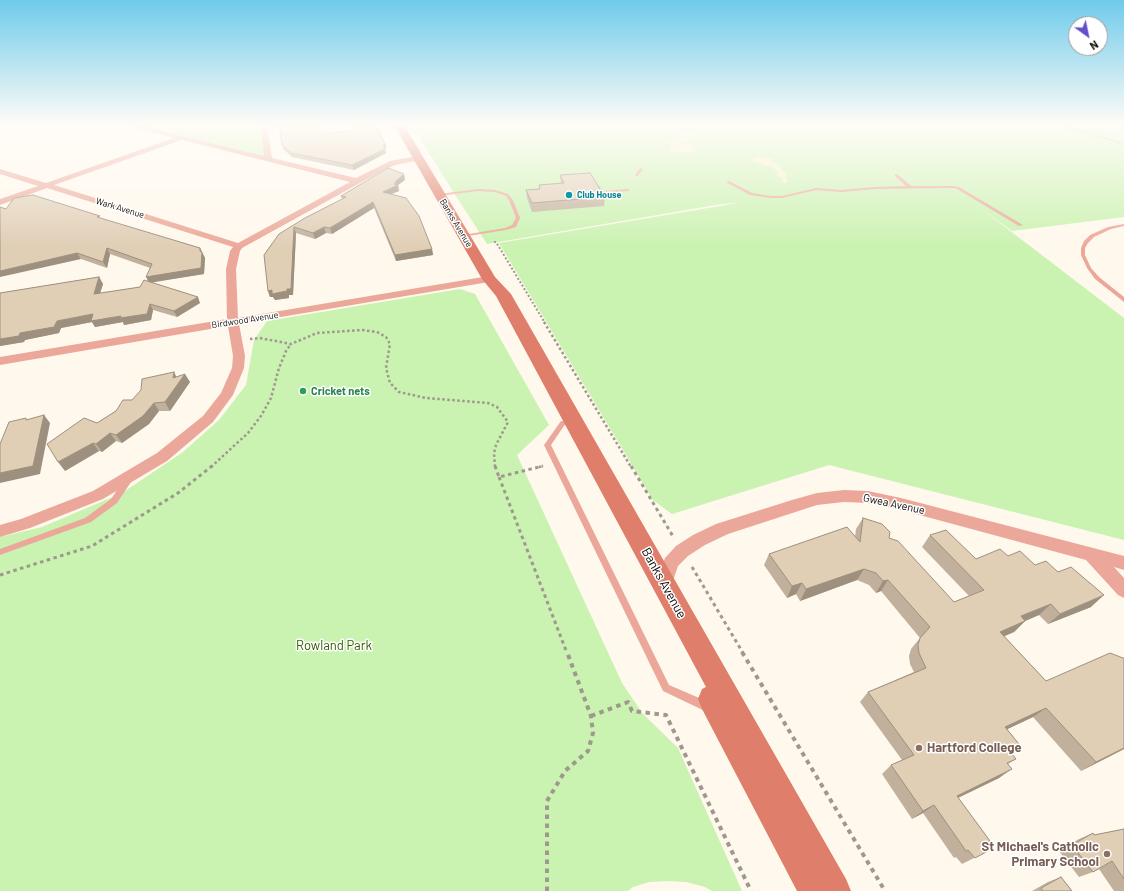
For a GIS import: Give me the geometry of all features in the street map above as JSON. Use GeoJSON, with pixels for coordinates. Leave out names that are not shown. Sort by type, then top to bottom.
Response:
{"type":"FeatureCollection","features":[{"type":"Feature","properties":{"kind":"street"},"geometry":{"type":"LineString","coordinates":[[0,202],[97,167]]}},
{"type":"Feature","properties":{"kind":"street"},"geometry":{"type":"LineString","coordinates":[[299,167],[357,181]]}},
{"type":"Feature","properties":{"kind":"street"},"geometry":{"type":"LineString","coordinates":[[0,531],[65,509],[98,495],[162,457],[208,419],[227,395],[238,368],[239,356],[233,322],[231,268],[233,256],[239,246],[384,167]]}},
{"type":"Feature","properties":{"kind":"street","name":"Banks Avenue"},"geometry":{"type":"LineString","coordinates":[[423,167],[489,279],[503,294],[834,891]]}},
{"type":"Feature","properties":{"kind":"street","name":"Wark Avenue"},"geometry":{"type":"LineString","coordinates":[[0,171],[239,246]]}},
{"type":"Feature","properties":{"kind":"street","name":"Banks Avenue"},"geometry":{"type":"LineString","coordinates":[[489,279],[492,295],[816,891]]}},
{"type":"Feature","properties":{"kind":"street","name":"Birdwood Avenue"},"geometry":{"type":"LineString","coordinates":[[0,361],[489,279]]}},
{"type":"Feature","properties":{"kind":"street","name":"Gwea Avenue"},"geometry":{"type":"LineString","coordinates":[[664,584],[671,563],[682,551],[722,530],[818,499],[844,496],[868,497],[900,504],[1124,563]]}},
{"type":"Feature","properties":{"kind":"street"},"geometry":{"type":"LineString","coordinates":[[1092,554],[1124,590]]}},
{"type":"Feature","properties":{"kind":"lane"},"geometry":{"type":"LineString","coordinates":[[637,175],[641,169]]}},
{"type":"Feature","properties":{"kind":"lane"},"geometry":{"type":"LineString","coordinates":[[896,175],[909,188]]}},
{"type":"Feature","properties":{"kind":"lane"},"geometry":{"type":"LineString","coordinates":[[592,178],[599,190],[602,192],[628,190]]}},
{"type":"Feature","properties":{"kind":"lane"},"geometry":{"type":"LineString","coordinates":[[728,182],[750,194],[771,197],[816,189],[841,191],[875,188],[958,188],[1021,226]]}},
{"type":"Feature","properties":{"kind":"lane"},"geometry":{"type":"LineString","coordinates":[[440,195],[478,190],[495,191],[507,195],[518,218],[514,226],[506,229],[463,236]]}},
{"type":"Feature","properties":{"kind":"lane"},"geometry":{"type":"LineString","coordinates":[[1124,226],[1110,228],[1092,236],[1083,248],[1083,255],[1089,268],[1097,278],[1124,300]]}},
{"type":"Feature","properties":{"kind":"lane"},"geometry":{"type":"LineString","coordinates":[[562,423],[547,445],[666,688],[720,713]]}},
{"type":"Feature","properties":{"kind":"lane"},"geometry":{"type":"LineString","coordinates":[[0,552],[88,520],[114,501],[130,477]]}},
{"type":"Feature","properties":{"kind":"path"},"geometry":{"type":"LineString","coordinates":[[485,232],[490,242],[496,242],[676,541]]}},
{"type":"Feature","properties":{"kind":"path"},"geometry":{"type":"LineString","coordinates":[[0,575],[92,546],[178,493],[215,464],[248,433],[261,416],[271,398],[286,351],[291,344],[317,333],[362,330],[377,332],[386,337],[390,344],[386,368],[390,383],[399,392],[426,398],[488,403],[497,407],[508,422],[496,445],[494,463],[591,716],[593,733],[588,751],[566,771],[547,801],[547,891]]}},
{"type":"Feature","properties":{"kind":"path"},"geometry":{"type":"LineString","coordinates":[[236,340],[260,338],[291,344]]}},
{"type":"Feature","properties":{"kind":"path"},"geometry":{"type":"LineString","coordinates":[[499,477],[556,463]]}},
{"type":"Feature","properties":{"kind":"path"},"geometry":{"type":"LineString","coordinates":[[692,566],[885,891]]}},
{"type":"Feature","properties":{"kind":"path"},"geometry":{"type":"LineString","coordinates":[[591,716],[628,702],[632,711],[666,714],[751,891]]}},
{"type":"Feature","properties":{"kind":"green space"},"geometry":{"type":"Polygon","coordinates":[[[438,167],[1124,167],[1124,217],[1012,231],[979,207],[1124,318],[1124,540],[829,465],[672,514],[653,500],[499,243],[738,203],[722,204],[487,244],[438,167]]]}},
{"type":"Feature","properties":{"kind":"green space","name":"Rowland Park"},"geometry":{"type":"Polygon","coordinates":[[[460,289],[475,294],[549,425],[517,455],[622,683],[643,714],[678,748],[742,891],[712,891],[705,887],[686,882],[668,881],[649,882],[633,887],[628,891],[0,891],[0,537],[42,527],[122,493],[183,452],[219,420],[246,385],[254,340],[267,321],[460,289]]]}},
{"type":"Feature","properties":{"kind":"sand"},"geometry":{"type":"Polygon","coordinates":[[[771,167],[780,167],[787,175],[785,177],[788,182],[784,183],[782,178],[777,175],[778,172],[771,167]]]}},
{"type":"Feature","properties":{"kind":"building"},"geometry":{"type":"Polygon","coordinates":[[[388,168],[404,174],[395,182],[398,182],[394,184],[398,185],[383,192],[406,198],[419,216],[432,249],[395,255],[373,202],[330,228],[324,227],[313,233],[294,227],[291,289],[272,294],[272,290],[268,291],[264,255],[279,234],[305,218],[346,197],[341,196],[388,168]]]}},
{"type":"Feature","properties":{"kind":"building"},"geometry":{"type":"Polygon","coordinates":[[[590,173],[605,197],[532,203],[526,190],[540,189],[539,185],[564,183],[560,175],[590,173]]]}},
{"type":"Feature","properties":{"kind":"building"},"geometry":{"type":"Polygon","coordinates":[[[33,195],[100,216],[97,217],[200,248],[200,251],[202,252],[201,268],[146,277],[152,264],[107,248],[103,262],[77,253],[0,271],[0,207],[6,209],[14,198],[33,195]]]}},
{"type":"Feature","properties":{"kind":"building"},"geometry":{"type":"Polygon","coordinates":[[[99,277],[94,294],[140,287],[144,280],[198,297],[174,311],[150,304],[147,314],[120,318],[121,316],[91,321],[93,314],[57,321],[54,327],[20,333],[19,336],[0,339],[0,293],[99,277]]]}},
{"type":"Feature","properties":{"kind":"building"},"geometry":{"type":"Polygon","coordinates":[[[174,372],[173,378],[185,374],[165,402],[154,403],[143,416],[116,435],[110,433],[96,444],[93,443],[58,462],[47,444],[84,418],[97,423],[116,411],[123,400],[132,400],[141,390],[142,379],[174,372]]]}},
{"type":"Feature","properties":{"kind":"building"},"geometry":{"type":"Polygon","coordinates":[[[44,415],[33,466],[0,473],[0,444],[9,422],[26,418],[26,420],[44,415]]]}},
{"type":"Feature","properties":{"kind":"building"},"geometry":{"type":"Polygon","coordinates":[[[863,518],[882,524],[890,532],[889,538],[898,541],[954,602],[984,590],[930,535],[946,530],[976,559],[1000,549],[1008,556],[1020,551],[1035,565],[1046,561],[1058,572],[1071,567],[1104,595],[1060,614],[1051,604],[1021,616],[1025,621],[1000,632],[1046,681],[1110,653],[1124,658],[1124,748],[1096,762],[1046,708],[1005,727],[1019,744],[1008,749],[1016,759],[1007,763],[1012,769],[957,796],[990,841],[987,842],[992,849],[975,858],[968,850],[966,851],[934,805],[923,811],[891,765],[914,755],[868,692],[926,668],[919,653],[918,645],[920,638],[930,627],[888,580],[883,581],[876,573],[864,569],[806,589],[802,583],[792,586],[769,554],[847,527],[860,542],[863,518]]]}},
{"type":"Feature","properties":{"kind":"building"},"geometry":{"type":"Polygon","coordinates":[[[1124,829],[1124,879],[1112,861],[1093,872],[1072,845],[1093,833],[1094,835],[1124,829]]]}},
{"type":"Feature","properties":{"kind":"building"},"geometry":{"type":"Polygon","coordinates":[[[1061,877],[1072,891],[1043,891],[1041,888],[1061,877]]]}},
{"type":"Feature","properties":{"kind":"place","name":"Club House"},"geometry":{"type":"Point","coordinates":[569,195]}},
{"type":"Feature","properties":{"kind":"place","name":"Cricket nets"},"geometry":{"type":"Point","coordinates":[303,391]}},
{"type":"Feature","properties":{"kind":"place","name":"Hartford College"},"geometry":{"type":"Point","coordinates":[919,748]}},
{"type":"Feature","properties":{"kind":"place","name":"St Michael's Catholic Primary School"},"geometry":{"type":"Point","coordinates":[1107,854]}}]}
